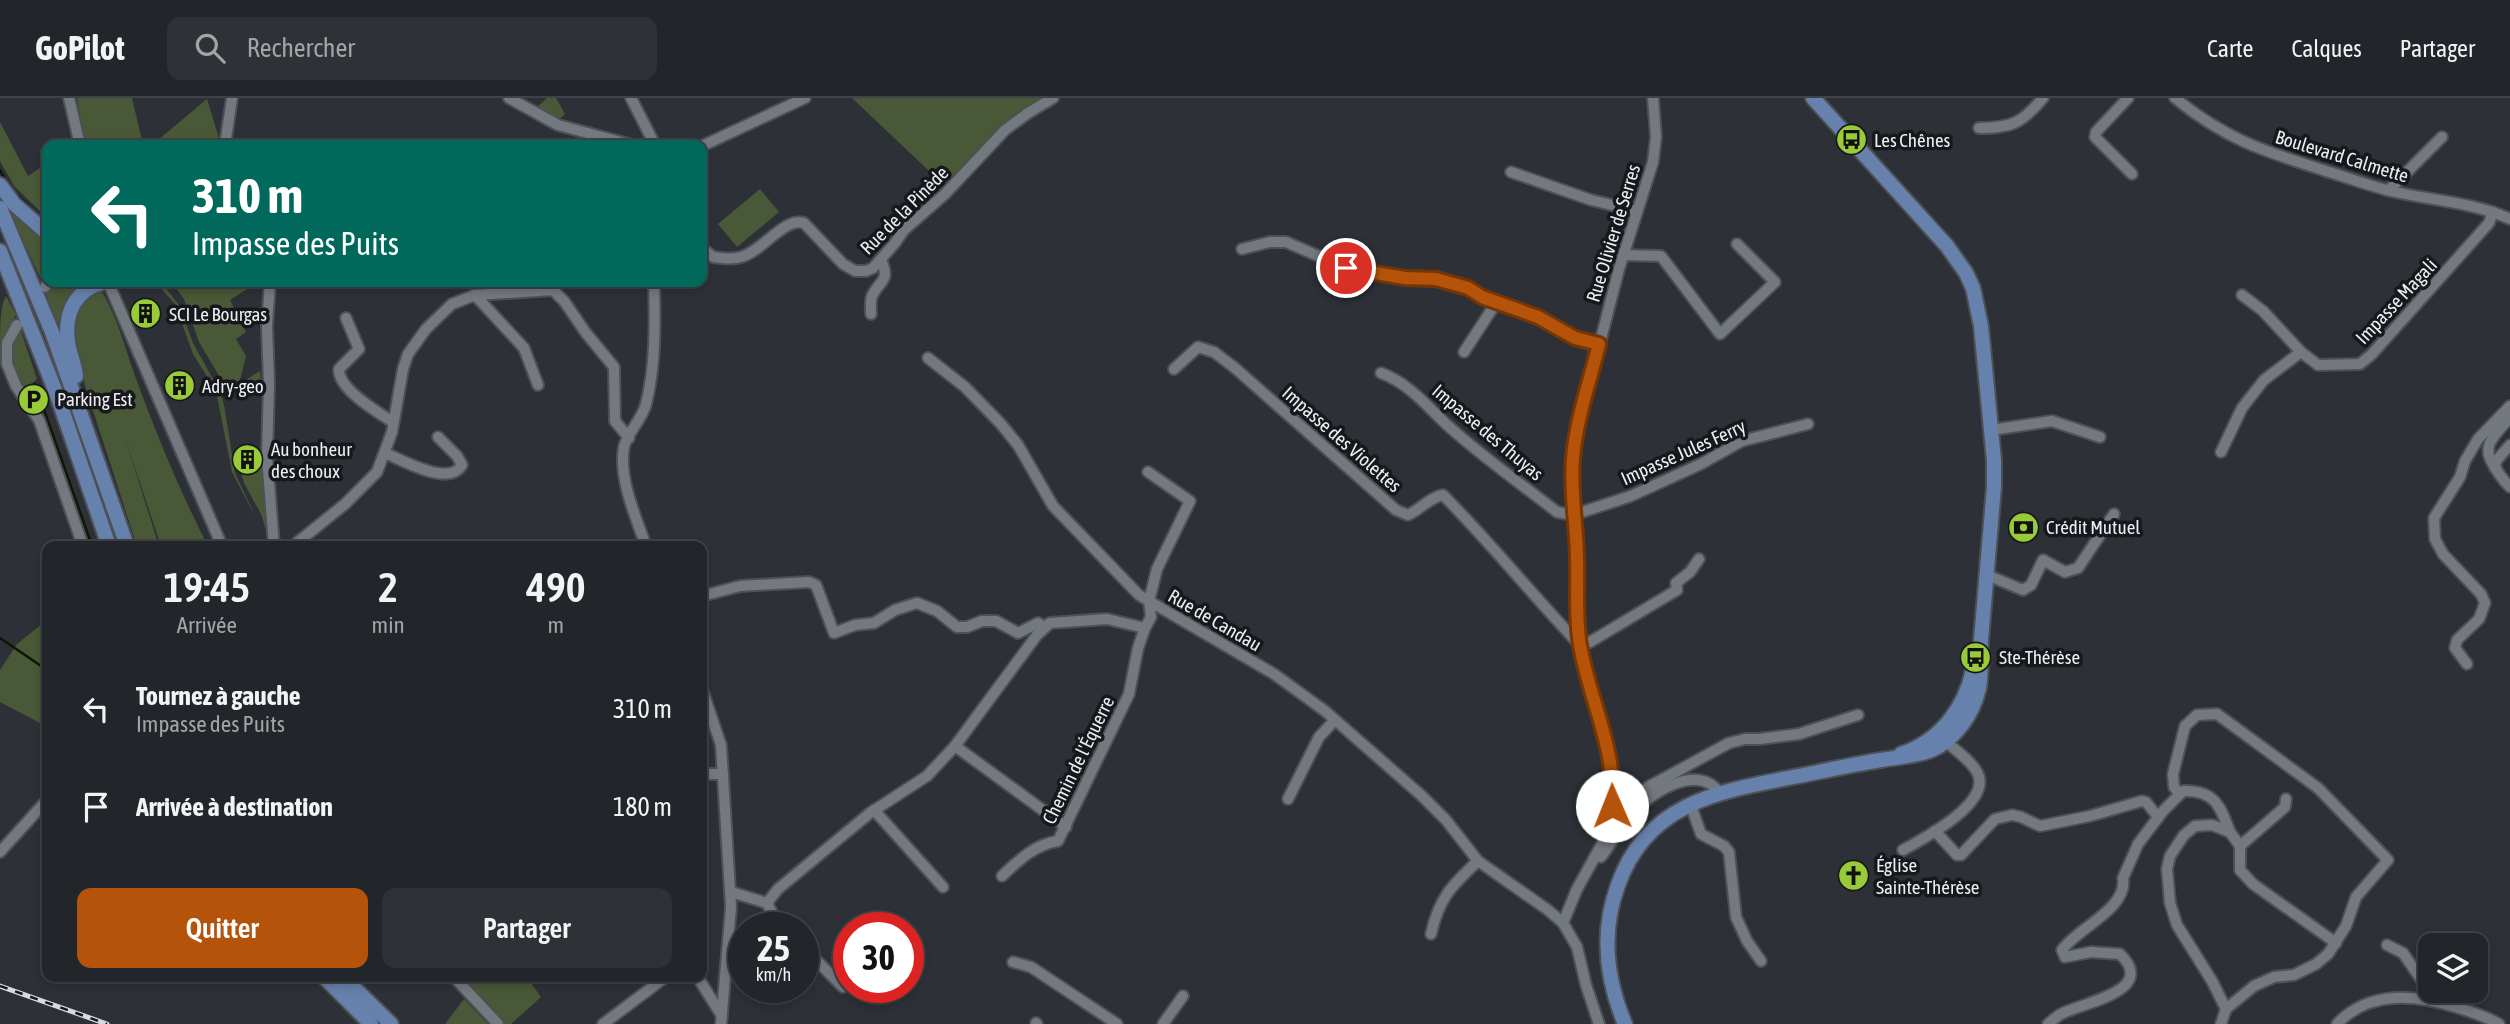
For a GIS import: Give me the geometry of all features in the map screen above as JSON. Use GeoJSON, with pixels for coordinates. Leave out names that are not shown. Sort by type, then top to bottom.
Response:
{"type":"FeatureCollection","features":[{"type":"Feature","properties":{"kind":"main road"},"geometry":{"type":"LineString","coordinates":[[1625,1024],[1611,981],[1607,925],[1620,878],[1636,850],[1660,824],[1690,803],[1719,792],[1923,754],[1942,737],[1964,723],[1974,702],[1980,678],[1994,487],[1981,326],[1973,288],[1947,246],[1813,98]]}},
{"type":"Feature","properties":{"kind":"main road"},"geometry":{"type":"LineString","coordinates":[[0,185],[14,204],[42,229]]}},
{"type":"Feature","properties":{"kind":"main road"},"geometry":{"type":"LineString","coordinates":[[0,208],[33,284],[74,391],[125,541]]}},
{"type":"Feature","properties":{"kind":"main road"},"geometry":{"type":"LineString","coordinates":[[0,251],[57,395],[106,541]]}},
{"type":"Feature","properties":{"kind":"main road"},"geometry":{"type":"LineString","coordinates":[[74,391],[76,372],[68,345],[67,323],[70,310],[84,291],[94,287]]}},
{"type":"Feature","properties":{"kind":"main road"},"geometry":{"type":"LineString","coordinates":[[329,982],[370,1024]]}},
{"type":"Feature","properties":{"kind":"main road"},"geometry":{"type":"LineString","coordinates":[[348,982],[391,1024]]}},
{"type":"Feature","properties":{"kind":"street"},"geometry":{"type":"LineString","coordinates":[[69,98],[79,140]]}},
{"type":"Feature","properties":{"kind":"street"},"geometry":{"type":"LineString","coordinates":[[226,140],[232,98]]}},
{"type":"Feature","properties":{"kind":"street"},"geometry":{"type":"LineString","coordinates":[[509,98],[558,125],[614,140]]}},
{"type":"Feature","properties":{"kind":"street"},"geometry":{"type":"LineString","coordinates":[[631,98],[652,140]]}},
{"type":"Feature","properties":{"kind":"street"},"geometry":{"type":"LineString","coordinates":[[707,144],[805,98]]}},
{"type":"Feature","properties":{"kind":"street","name":"Rue de la Pinède"},"geometry":{"type":"LineString","coordinates":[[707,252],[713,257],[741,257],[773,238],[787,224],[796,221],[804,223],[843,264],[855,271],[866,271],[881,260],[904,230],[944,194],[1005,130],[1053,98]]}},
{"type":"Feature","properties":{"kind":"street","name":"Rue Olivier de Serres"},"geometry":{"type":"LineString","coordinates":[[1563,923],[1577,889],[1602,844],[1614,786],[1607,744],[1580,645],[1573,458],[1599,344],[1656,148],[1653,98]]}},
{"type":"Feature","properties":{"kind":"street"},"geometry":{"type":"LineString","coordinates":[[1979,128],[2000,128],[2023,121],[2043,98]]}},
{"type":"Feature","properties":{"kind":"street"},"geometry":{"type":"LineString","coordinates":[[2128,98],[2096,132],[2095,137],[2132,174]]}},
{"type":"Feature","properties":{"kind":"street","name":"Boulevard Calmette"},"geometry":{"type":"LineString","coordinates":[[2175,98],[2203,121],[2233,138],[2267,152],[2389,190],[2493,212],[2510,219]]}},
{"type":"Feature","properties":{"kind":"street"},"geometry":{"type":"LineString","coordinates":[[2389,190],[2442,138]]}},
{"type":"Feature","properties":{"kind":"street"},"geometry":{"type":"LineString","coordinates":[[1511,172],[1591,200],[1637,211]]}},
{"type":"Feature","properties":{"kind":"street","name":"Impasse Magali"},"geometry":{"type":"LineString","coordinates":[[2242,295],[2263,311],[2301,352],[2318,365],[2360,364],[2449,270],[2489,223],[2493,212]]}},
{"type":"Feature","properties":{"kind":"street"},"geometry":{"type":"LineString","coordinates":[[1242,249],[1270,242],[1286,242],[1346,268],[1405,278],[1436,279],[1468,288],[1496,303],[1538,317],[1575,338],[1599,344]]}},
{"type":"Feature","properties":{"kind":"street"},"geometry":{"type":"LineString","coordinates":[[1623,255],[1661,256],[1720,334],[1775,282],[1737,244]]}},
{"type":"Feature","properties":{"kind":"street"},"geometry":{"type":"LineString","coordinates":[[871,314],[872,297],[883,281],[886,270],[881,260]]}},
{"type":"Feature","properties":{"kind":"street"},"geometry":{"type":"LineString","coordinates":[[108,287],[220,541]]}},
{"type":"Feature","properties":{"kind":"street"},"geometry":{"type":"LineString","coordinates":[[270,287],[267,457],[274,541]]}},
{"type":"Feature","properties":{"kind":"street"},"geometry":{"type":"LineString","coordinates":[[644,541],[631,505],[624,471],[624,446],[645,406],[655,328],[654,287]]}},
{"type":"Feature","properties":{"kind":"street"},"geometry":{"type":"LineString","coordinates":[[299,541],[345,504],[377,472],[385,453],[408,354],[426,329],[452,304],[475,295],[553,290],[614,367],[615,421],[629,438]]}},
{"type":"Feature","properties":{"kind":"street"},"geometry":{"type":"LineString","coordinates":[[475,295],[524,348],[538,385]]}},
{"type":"Feature","properties":{"kind":"street"},"geometry":{"type":"LineString","coordinates":[[1464,352],[1496,303]]}},
{"type":"Feature","properties":{"kind":"street"},"geometry":{"type":"LineString","coordinates":[[346,318],[359,349],[340,369],[339,376],[373,410],[393,422]]}},
{"type":"Feature","properties":{"kind":"street"},"geometry":{"type":"LineString","coordinates":[[17,325],[3,354],[11,376],[39,420],[81,541]]}},
{"type":"Feature","properties":{"kind":"street","name":"Impasse des Violettes"},"geometry":{"type":"LineString","coordinates":[[1174,369],[1198,347],[1214,352],[1396,510],[1408,515],[1435,496],[1443,495],[1484,535],[1545,609],[1580,645]]}},
{"type":"Feature","properties":{"kind":"street"},"geometry":{"type":"LineString","coordinates":[[2221,452],[2242,408],[2264,380],[2301,352]]}},
{"type":"Feature","properties":{"kind":"street"},"geometry":{"type":"LineString","coordinates":[[928,358],[965,387],[1001,424],[1018,445],[1053,506],[1149,601],[1157,569],[1190,501],[1148,472]]}},
{"type":"Feature","properties":{"kind":"street","name":"Impasse des Thuyas"},"geometry":{"type":"LineString","coordinates":[[1381,373],[1393,378],[1421,398],[1446,423],[1557,512],[1573,514]]}},
{"type":"Feature","properties":{"kind":"street"},"geometry":{"type":"LineString","coordinates":[[2468,664],[2455,648],[2456,640],[2479,618],[2485,603],[2481,594],[2443,554],[2435,539],[2434,518],[2460,477],[2465,461],[2478,439],[2510,405]]}},
{"type":"Feature","properties":{"kind":"street"},"geometry":{"type":"LineString","coordinates":[[2510,417],[2488,445],[2488,458],[2510,487]]}},
{"type":"Feature","properties":{"kind":"street"},"geometry":{"type":"LineString","coordinates":[[1991,430],[2052,421],[2100,437]]}},
{"type":"Feature","properties":{"kind":"street","name":"Impasse Jules Ferry"},"geometry":{"type":"LineString","coordinates":[[1573,514],[1631,496],[1701,464],[1742,441],[1808,424]]}},
{"type":"Feature","properties":{"kind":"street"},"geometry":{"type":"LineString","coordinates":[[385,453],[434,473],[451,475],[462,465],[438,437]]}},
{"type":"Feature","properties":{"kind":"street"},"geometry":{"type":"LineString","coordinates":[[2495,468],[2496,461],[2510,444]]}},
{"type":"Feature","properties":{"kind":"street"},"geometry":{"type":"LineString","coordinates":[[1987,576],[2023,590],[2031,585],[2043,559],[2065,572],[2078,568],[2114,514]]}},
{"type":"Feature","properties":{"kind":"street"},"geometry":{"type":"LineString","coordinates":[[1580,645],[1590,642],[1677,590],[1676,583],[1690,572],[1699,559]]}},
{"type":"Feature","properties":{"kind":"street"},"geometry":{"type":"LineString","coordinates":[[707,595],[740,586],[809,582],[816,585],[834,633],[855,625],[874,622],[895,610],[917,603],[937,611],[957,626],[967,627],[982,621],[996,621],[1018,634],[1038,623],[1045,627]]}},
{"type":"Feature","properties":{"kind":"street","name":"Rue de Candau"},"geometry":{"type":"LineString","coordinates":[[1145,628],[1150,617],[1149,601]]}},
{"type":"Feature","properties":{"kind":"street","name":"Rue de Candau"},"geometry":{"type":"LineString","coordinates":[[1149,601],[1274,674],[1325,711],[1422,796],[1446,820],[1478,861],[1563,923]]}},
{"type":"Feature","properties":{"kind":"street"},"geometry":{"type":"LineString","coordinates":[[767,903],[778,889],[874,810],[927,776],[955,746],[1037,635],[1050,623],[1107,619],[1145,628]]}},
{"type":"Feature","properties":{"kind":"street","name":"Chemin de l'Équerre"},"geometry":{"type":"LineString","coordinates":[[1002,876],[1025,855],[1044,843],[1058,841],[1129,694],[1145,628]]}},
{"type":"Feature","properties":{"kind":"street"},"geometry":{"type":"LineString","coordinates":[[707,703],[722,746],[732,907],[722,1020]]}},
{"type":"Feature","properties":{"kind":"street"},"geometry":{"type":"LineString","coordinates":[[2180,794],[2174,787],[2173,774],[2185,726],[2197,715],[2217,714],[2318,788],[2388,860],[2356,897],[2346,926],[2328,954],[2316,964],[2294,975],[2274,976],[2255,986],[2226,1009],[2221,1024]]}},
{"type":"Feature","properties":{"kind":"street"},"geometry":{"type":"LineString","coordinates":[[1588,873],[1648,787],[1729,743],[1799,734],[1858,715]]}},
{"type":"Feature","properties":{"kind":"street"},"geometry":{"type":"LineString","coordinates":[[1288,799],[1319,737],[1334,721]]}},
{"type":"Feature","properties":{"kind":"street"},"geometry":{"type":"LineString","coordinates":[[1903,850],[1965,810],[1979,787],[1978,773],[1942,737]]}},
{"type":"Feature","properties":{"kind":"street"},"geometry":{"type":"LineString","coordinates":[[955,746],[1066,827]]}},
{"type":"Feature","properties":{"kind":"street"},"geometry":{"type":"LineString","coordinates":[[707,774],[723,774]]}},
{"type":"Feature","properties":{"kind":"street"},"geometry":{"type":"LineString","coordinates":[[1632,813],[1664,789],[1697,779],[1708,781],[1719,792]]}},
{"type":"Feature","properties":{"kind":"street"},"geometry":{"type":"LineString","coordinates":[[2048,1024],[2060,1014],[2112,994],[2127,983],[2131,974],[2129,963],[2120,954],[2091,952],[2065,957],[2062,950],[2069,941],[2112,906],[2120,894],[2123,878],[2138,844],[2158,817],[2183,791],[2202,791],[2208,795],[2240,846],[2240,870],[2253,884],[2336,943]]}},
{"type":"Feature","properties":{"kind":"street"},"geometry":{"type":"LineString","coordinates":[[2240,846],[2286,807],[2286,799]]}},
{"type":"Feature","properties":{"kind":"street"},"geometry":{"type":"LineString","coordinates":[[1936,831],[1957,855],[1961,855],[2001,816],[2021,817],[2039,826],[2090,816],[2142,801],[2146,802],[2158,817]]}},
{"type":"Feature","properties":{"kind":"street"},"geometry":{"type":"LineString","coordinates":[[1690,803],[1702,834],[1730,852],[1735,917],[1747,942],[1761,961]]}},
{"type":"Feature","properties":{"kind":"street"},"geometry":{"type":"LineString","coordinates":[[0,852],[42,806]]}},
{"type":"Feature","properties":{"kind":"street"},"geometry":{"type":"LineString","coordinates":[[874,810],[943,887]]}},
{"type":"Feature","properties":{"kind":"street"},"geometry":{"type":"LineString","coordinates":[[2226,1009],[2213,981],[2177,925],[2170,903],[2167,869],[2170,856],[2184,835],[2195,826],[2212,825],[2230,832]]}},
{"type":"Feature","properties":{"kind":"street"},"geometry":{"type":"LineString","coordinates":[[1431,934],[1436,912],[1451,887],[1478,861]]}},
{"type":"Feature","properties":{"kind":"street"},"geometry":{"type":"LineString","coordinates":[[731,892],[767,903],[772,912]]}},
{"type":"Feature","properties":{"kind":"street"},"geometry":{"type":"LineString","coordinates":[[1563,923],[1577,947],[1599,1024]]}},
{"type":"Feature","properties":{"kind":"street"},"geometry":{"type":"LineString","coordinates":[[2387,945],[2403,953],[2418,975]]}},
{"type":"Feature","properties":{"kind":"street"},"geometry":{"type":"LineString","coordinates":[[1013,962],[1031,967],[1117,1024]]}},
{"type":"Feature","properties":{"kind":"street"},"geometry":{"type":"LineString","coordinates":[[819,963],[833,977]]}},
{"type":"Feature","properties":{"kind":"street"},"geometry":{"type":"LineString","coordinates":[[459,982],[498,1024]]}},
{"type":"Feature","properties":{"kind":"street"},"geometry":{"type":"LineString","coordinates":[[603,1024],[659,982]]}},
{"type":"Feature","properties":{"kind":"street"},"geometry":{"type":"LineString","coordinates":[[700,982],[722,1020]]}},
{"type":"Feature","properties":{"kind":"street"},"geometry":{"type":"LineString","coordinates":[[1163,1024],[1183,996]]}},
{"type":"Feature","properties":{"kind":"street"},"geometry":{"type":"LineString","coordinates":[[2337,1024],[2368,1004],[2384,999],[2418,999]]}},
{"type":"Feature","properties":{"kind":"street"},"geometry":{"type":"LineString","coordinates":[[2441,1003],[2499,1024]]}},
{"type":"Feature","properties":{"kind":"green space"},"geometry":{"type":"Polygon","coordinates":[[[77,98],[132,98],[142,140],[84,140],[77,98]]]}},
{"type":"Feature","properties":{"kind":"green space"},"geometry":{"type":"Polygon","coordinates":[[[547,98],[556,98],[565,114],[557,121],[536,108],[547,98]]]}},
{"type":"Feature","properties":{"kind":"green space"},"geometry":{"type":"Polygon","coordinates":[[[852,98],[1047,98],[947,188],[852,98]]]}},
{"type":"Feature","properties":{"kind":"green space"},"geometry":{"type":"Polygon","coordinates":[[[207,99],[219,140],[158,140],[207,99]]]}},
{"type":"Feature","properties":{"kind":"green space"},"geometry":{"type":"Polygon","coordinates":[[[0,122],[28,176],[42,166],[42,213],[14,186],[0,161],[0,122]]]}},
{"type":"Feature","properties":{"kind":"green space"},"geometry":{"type":"Polygon","coordinates":[[[760,189],[779,212],[737,247],[718,224],[760,189]]]}},
{"type":"Feature","properties":{"kind":"green space"},"geometry":{"type":"Polygon","coordinates":[[[4,200],[42,234],[42,281],[4,200]]]}},
{"type":"Feature","properties":{"kind":"green space"},"geometry":{"type":"Polygon","coordinates":[[[52,287],[87,287],[59,323],[55,321],[46,294],[52,287]]]}},
{"type":"Feature","properties":{"kind":"green space"},"geometry":{"type":"Polygon","coordinates":[[[160,287],[165,287],[179,305],[193,343],[220,392],[235,473],[256,518],[232,472],[216,391],[193,354],[175,304],[160,287]]]}},
{"type":"Feature","properties":{"kind":"green space"},"geometry":{"type":"Polygon","coordinates":[[[176,287],[250,287],[230,300],[246,332],[236,339],[246,356],[239,384],[260,371],[263,396],[228,391],[199,342],[184,299],[176,287]]]}},
{"type":"Feature","properties":{"kind":"green space"},"geometry":{"type":"Polygon","coordinates":[[[101,290],[107,301],[169,462],[206,541],[159,541],[125,438],[157,541],[135,541],[85,386],[74,332],[76,314],[83,300],[101,290]]]}},
{"type":"Feature","properties":{"kind":"green space"},"geometry":{"type":"Polygon","coordinates":[[[6,296],[16,315],[0,344],[1,312],[6,296]]]}},
{"type":"Feature","properties":{"kind":"green space"},"geometry":{"type":"Polygon","coordinates":[[[20,328],[37,379],[27,388],[18,380],[11,361],[11,342],[20,328]]]}},
{"type":"Feature","properties":{"kind":"green space"},"geometry":{"type":"Polygon","coordinates":[[[262,461],[269,540],[261,514],[244,483],[239,466],[262,461]]]}},
{"type":"Feature","properties":{"kind":"green space"},"geometry":{"type":"Polygon","coordinates":[[[42,624],[40,723],[0,702],[0,670],[17,644],[42,624]]]}},
{"type":"Feature","properties":{"kind":"green space"},"geometry":{"type":"Polygon","coordinates":[[[464,982],[532,982],[541,997],[511,1024],[504,1024],[464,982]]]}},
{"type":"Feature","properties":{"kind":"green space"},"geometry":{"type":"Polygon","coordinates":[[[464,999],[488,1024],[445,1024],[464,999]]]}},
{"type":"Feature","properties":{"kind":"waterway"},"geometry":{"type":"LineString","coordinates":[[0,170],[7,183]]}},
{"type":"Feature","properties":{"kind":"waterway"},"geometry":{"type":"LineString","coordinates":[[13,191],[42,219]]}},
{"type":"Feature","properties":{"kind":"waterway"},"geometry":{"type":"LineString","coordinates":[[35,384],[90,541]]}},
{"type":"Feature","properties":{"kind":"waterway"},"geometry":{"type":"LineString","coordinates":[[0,638],[42,667]]}},
{"type":"Feature","properties":{"kind":"railway"},"geometry":{"type":"LineString","coordinates":[[0,986],[107,1024]]}},
{"type":"Feature","properties":{"kind":"place","name":"Les Chênes"},"geometry":{"type":"Point","coordinates":[1851,140]}},
{"type":"Feature","properties":{"kind":"place","name":"SCI Le Bourgas"},"geometry":{"type":"Point","coordinates":[146,314]}},
{"type":"Feature","properties":{"kind":"place","name":"Adry-geo"},"geometry":{"type":"Point","coordinates":[179,386]}},
{"type":"Feature","properties":{"kind":"place","name":"Parking Est"},"geometry":{"type":"Point","coordinates":[34,399]}},
{"type":"Feature","properties":{"kind":"place","name":"Au bonheur des choux"},"geometry":{"type":"Point","coordinates":[248,460]}},
{"type":"Feature","properties":{"kind":"place","name":"Crédit Mutuel"},"geometry":{"type":"Point","coordinates":[2023,527]}},
{"type":"Feature","properties":{"kind":"place","name":"Ste-Thérèse"},"geometry":{"type":"Point","coordinates":[1976,657]}},
{"type":"Feature","properties":{"kind":"place","name":"Église Sainte-Thérèse"},"geometry":{"type":"Point","coordinates":[1853,876]}},
{"type":"Feature","properties":{"kind":"route"},"geometry":{"type":"LineString","coordinates":[[1346,268],[1405,278],[1436,279],[1468,288],[1482,297],[1538,317],[1575,338],[1599,344],[1573,458],[1573,514],[1576,530],[1580,645],[1607,744],[1614,786],[1612,806]]}}]}
